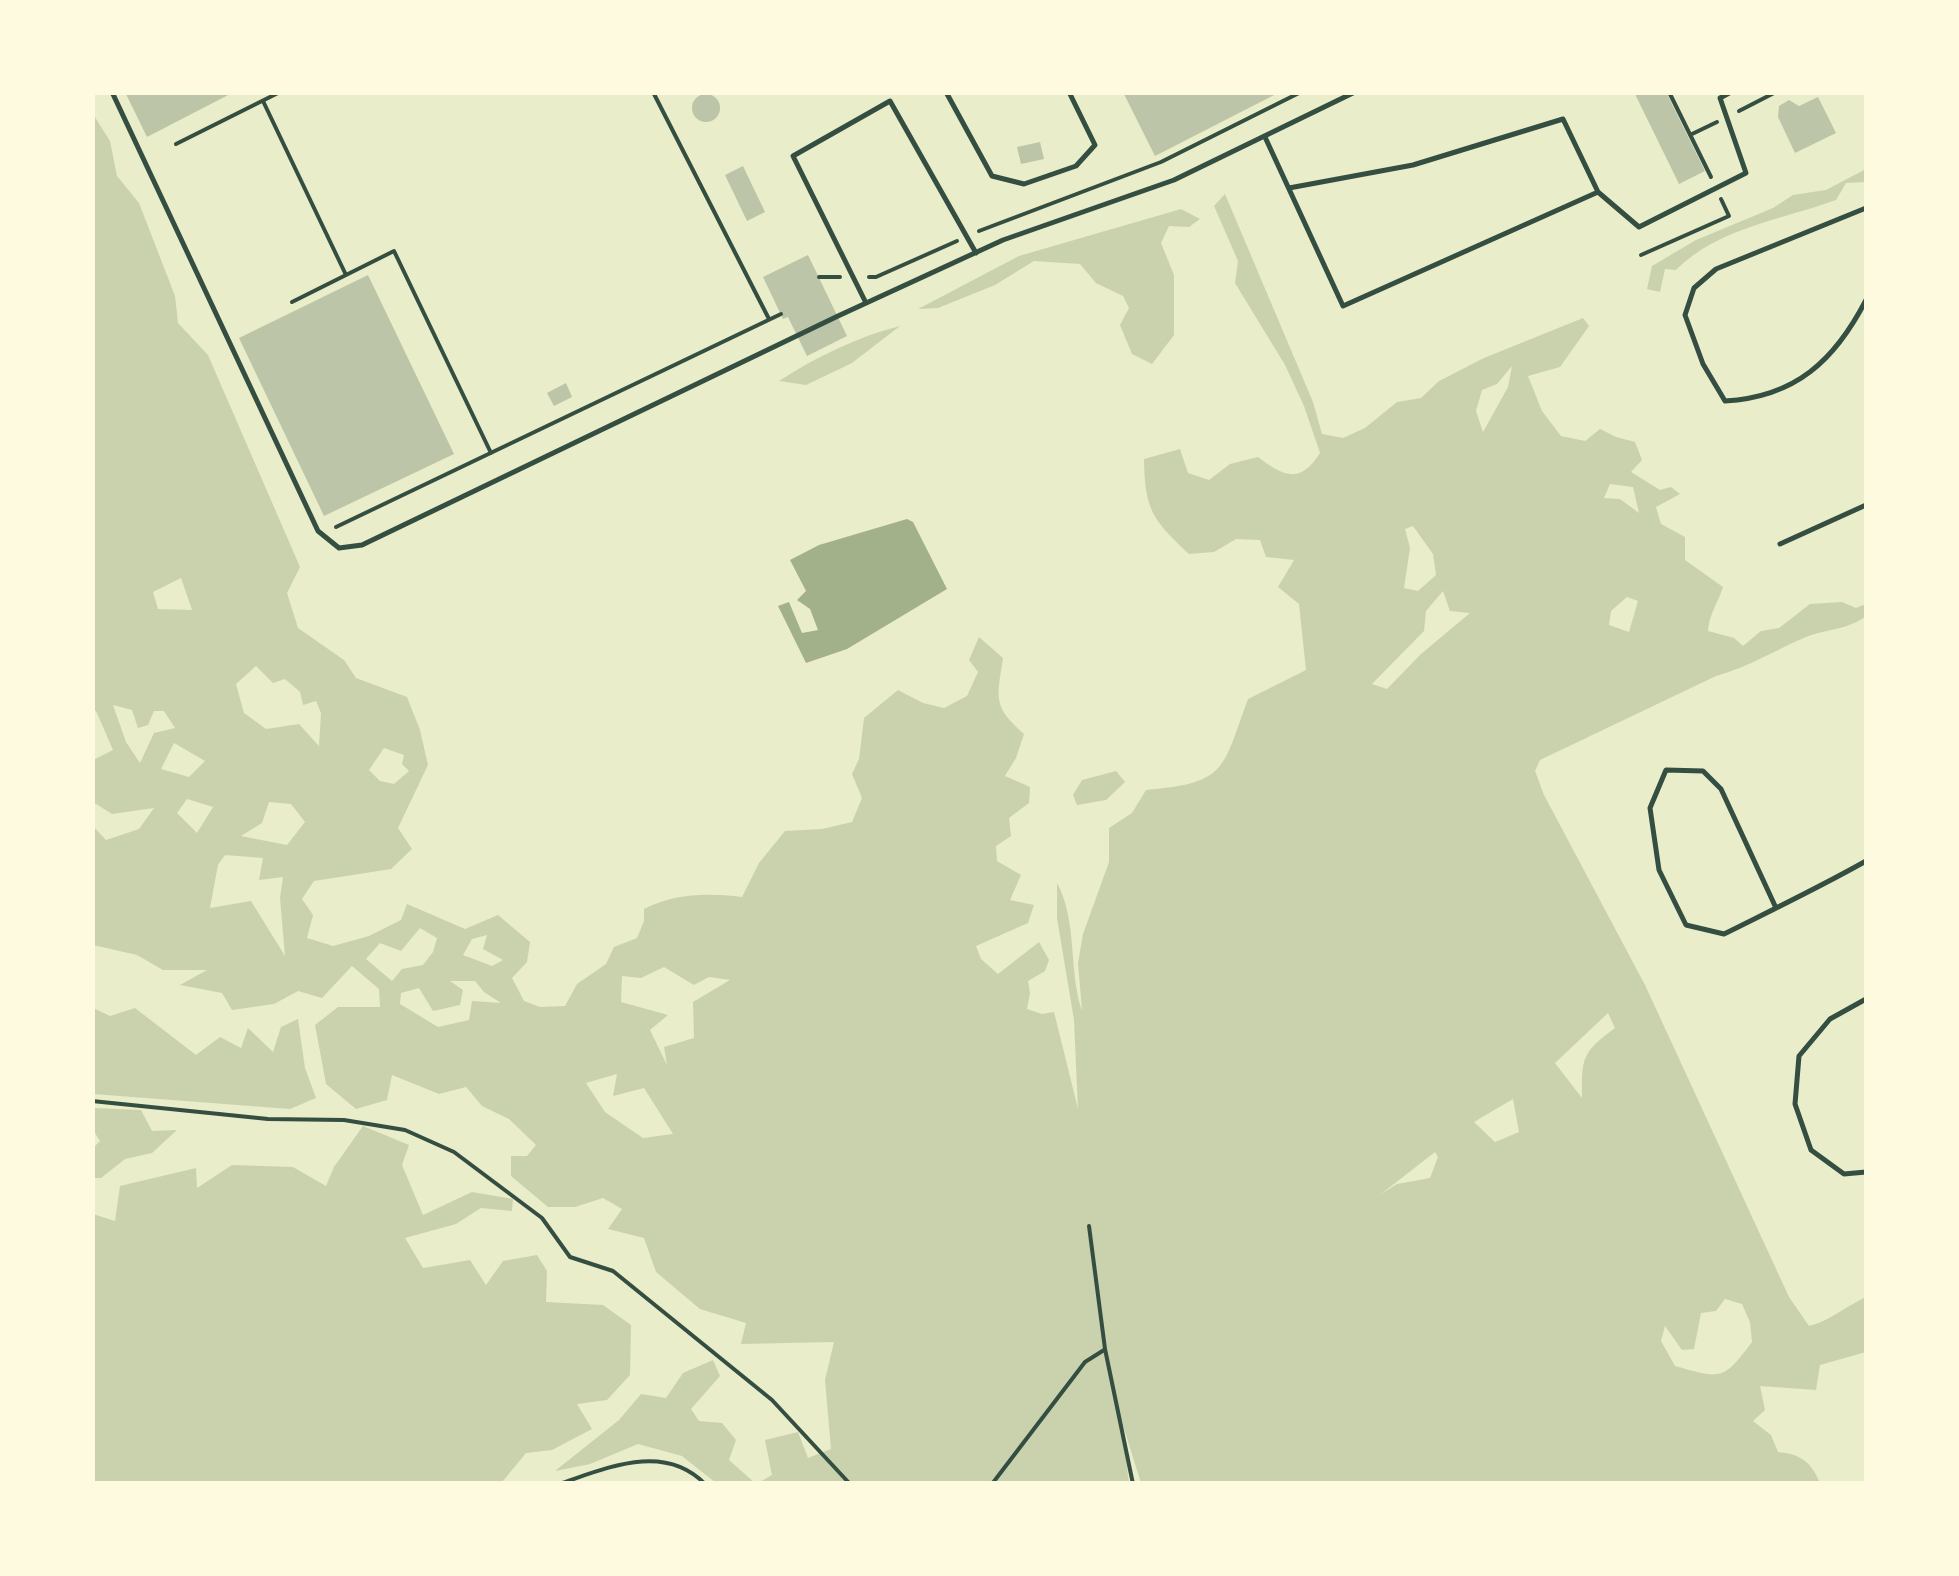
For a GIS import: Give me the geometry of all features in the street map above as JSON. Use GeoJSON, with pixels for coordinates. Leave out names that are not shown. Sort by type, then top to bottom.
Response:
{"type":"FeatureCollection","features":[{"type":"Feature","properties":{"kind":"lane"},"geometry":{"type":"LineString","coordinates":[[112,92],[318,531],[339,548],[362,545],[866,302],[976,253],[1174,180],[1356,92]]}},
{"type":"Feature","properties":{"kind":"lane"},"geometry":{"type":"LineString","coordinates":[[946,92],[992,176],[1024,184],[1076,166],[1094,145],[1069,92]]}},
{"type":"Feature","properties":{"kind":"lane"},"geometry":{"type":"LineString","coordinates":[[1289,188],[1413,165],[1562,119],[1598,192],[1639,227],[1746,173],[1720,98],[1731,92]]}},
{"type":"Feature","properties":{"kind":"lane"},"geometry":{"type":"LineString","coordinates":[[866,302],[793,156],[890,101],[976,253]]}},
{"type":"Feature","properties":{"kind":"lane"},"geometry":{"type":"LineString","coordinates":[[1265,137],[1344,306],[1598,192]]}},
{"type":"Feature","properties":{"kind":"lane"},"geometry":{"type":"LineString","coordinates":[[1866,208],[1716,270],[1694,288],[1684,314],[1703,364],[1725,401],[1752,400],[1794,382],[1830,358],[1851,330],[1866,300]]}},
{"type":"Feature","properties":{"kind":"lane"},"geometry":{"type":"LineString","coordinates":[[1780,544],[1866,505]]}},
{"type":"Feature","properties":{"kind":"lane"},"geometry":{"type":"LineString","coordinates":[[1776,908],[1721,789],[1703,771],[1666,770],[1650,808],[1659,870],[1686,924],[1724,934],[1776,908],[1866,861]]}},
{"type":"Feature","properties":{"kind":"lane"},"geometry":{"type":"LineString","coordinates":[[1866,998],[1830,1019],[1799,1056],[1794,1104],[1811,1150],[1844,1174],[1866,1172]]}},
{"type":"Feature","properties":{"kind":"path"},"geometry":{"type":"LineString","coordinates":[[176,144],[280,92]]}},
{"type":"Feature","properties":{"kind":"path"},"geometry":{"type":"LineString","coordinates":[[654,92],[769,319]]}},
{"type":"Feature","properties":{"kind":"path"},"geometry":{"type":"LineString","coordinates":[[818,277],[876,277],[967,237],[1161,162],[1301,92]]}},
{"type":"Feature","properties":{"kind":"path"},"geometry":{"type":"LineString","coordinates":[[263,101],[346,275]]}},
{"type":"Feature","properties":{"kind":"path"},"geometry":{"type":"LineString","coordinates":[[292,302],[394,251],[492,454]]}},
{"type":"Feature","properties":{"kind":"path"},"geometry":{"type":"LineString","coordinates":[[336,527],[781,314]]}},
{"type":"Feature","properties":{"kind":"path"},"geometry":{"type":"LineString","coordinates":[[92,1101],[268,1119],[344,1120],[405,1130],[454,1152],[542,1218],[570,1257],[613,1271],[772,1400],[850,1484]]}},
{"type":"Feature","properties":{"kind":"path"},"geometry":{"type":"LineString","coordinates":[[1089,1226],[1105,1349],[1133,1484]]}},
{"type":"Feature","properties":{"kind":"path"},"geometry":{"type":"LineString","coordinates":[[992,1484],[1085,1362],[1105,1349]]}},
{"type":"Feature","properties":{"kind":"path"},"geometry":{"type":"LineString","coordinates":[[559,1484],[646,1460],[674,1462],[705,1484]]}},
{"type":"Feature","properties":{"kind":"shaded area"},"geometry":{"type":"Polygon","coordinates":[[[93,114],[110,141],[117,176],[139,203],[175,296],[178,323],[208,355],[300,567],[287,593],[298,628],[344,660],[356,678],[407,697],[420,730],[428,765],[398,828],[412,849],[391,869],[314,881],[302,899],[313,915],[307,938],[333,946],[369,936],[401,920],[407,904],[465,929],[498,915],[530,942],[527,962],[512,978],[524,1001],[540,1007],[565,1006],[577,984],[606,964],[614,947],[637,938],[644,909],[692,896],[742,897],[759,863],[785,831],[852,822],[862,798],[852,774],[859,759],[864,718],[898,690],[944,708],[967,696],[978,672],[969,660],[979,637],[1003,658],[999,700],[1006,716],[1024,734],[1005,776],[1030,787],[1029,803],[1009,818],[1011,836],[996,846],[997,861],[1021,875],[1010,900],[1034,905],[1028,923],[976,946],[981,959],[998,974],[1039,942],[1049,960],[1045,971],[1028,981],[1027,1009],[1042,1014],[1054,1012],[1078,1109],[1074,1020],[1057,918],[1057,883],[1068,914],[1082,1011],[1078,963],[1083,934],[1109,862],[1109,828],[1132,813],[1146,790],[1207,777],[1226,757],[1248,699],[1306,670],[1299,604],[1278,587],[1294,560],[1266,557],[1260,540],[1236,539],[1214,552],[1189,554],[1159,522],[1146,490],[1144,459],[1180,449],[1188,473],[1209,480],[1230,464],[1258,457],[1283,473],[1298,473],[1320,453],[1285,365],[1235,283],[1238,261],[1214,206],[1225,194],[1313,402],[1322,434],[1343,438],[1365,428],[1397,402],[1421,398],[1439,381],[1484,358],[1583,318],[1589,326],[1560,367],[1528,376],[1542,411],[1561,436],[1585,441],[1600,429],[1635,442],[1642,460],[1631,472],[1660,490],[1671,487],[1680,494],[1656,507],[1661,524],[1685,537],[1685,560],[1723,587],[1708,631],[1734,638],[1743,646],[1761,631],[1779,628],[1810,604],[1842,602],[1856,608],[1866,604],[1866,616],[1859,621],[1806,637],[1716,676],[1540,760],[1535,771],[1645,985],[1789,1297],[1809,1326],[1866,1297],[1866,1352],[1820,1365],[1816,1390],[1760,1386],[1765,1410],[1753,1421],[1771,1435],[1778,1452],[1809,1464],[1820,1483],[1141,1483],[1121,1419],[1129,1483],[758,1483],[772,1475],[765,1440],[798,1432],[808,1458],[831,1449],[825,1380],[834,1342],[741,1344],[746,1323],[700,1309],[656,1272],[644,1238],[608,1229],[622,1209],[603,1198],[575,1207],[548,1207],[511,1176],[511,1156],[527,1156],[536,1145],[509,1119],[482,1106],[466,1087],[439,1094],[392,1075],[387,1100],[356,1109],[326,1084],[315,1025],[338,1007],[380,1007],[379,989],[352,966],[322,998],[298,991],[274,1004],[232,1010],[222,993],[180,985],[207,970],[163,970],[137,955],[93,945],[92,825],[106,840],[139,829],[154,808],[112,814],[93,802],[93,760],[113,750],[96,711],[92,710],[93,114]],[[1512,366],[1497,384],[1482,390],[1476,411],[1483,432],[1508,387],[1512,366]],[[1610,484],[1604,498],[1620,499],[1639,513],[1633,487],[1610,484]],[[1413,526],[1405,529],[1410,548],[1404,588],[1418,591],[1436,575],[1433,554],[1413,526]],[[181,578],[153,592],[158,609],[192,610],[181,578]],[[1443,591],[1426,611],[1424,631],[1372,684],[1387,689],[1470,613],[1450,611],[1443,591]],[[1627,597],[1611,611],[1609,625],[1629,632],[1638,601],[1627,597]],[[256,666],[236,684],[244,713],[266,729],[299,724],[319,746],[321,713],[316,701],[303,705],[300,692],[285,679],[273,683],[256,666]],[[113,705],[126,742],[140,763],[154,733],[175,728],[164,711],[154,711],[148,725],[138,728],[132,710],[113,705]],[[174,743],[161,769],[189,777],[205,761],[174,743]],[[384,748],[369,770],[380,781],[394,784],[409,771],[402,764],[404,755],[384,748]],[[187,799],[177,813],[197,833],[213,807],[187,799]],[[269,802],[262,823],[241,836],[287,845],[305,822],[291,804],[269,802]],[[225,855],[218,865],[210,908],[251,901],[285,956],[280,898],[283,877],[259,880],[263,858],[225,855]],[[420,928],[401,951],[380,943],[366,959],[392,981],[402,969],[423,965],[437,938],[420,928]],[[487,935],[472,939],[463,955],[492,966],[503,960],[483,949],[487,935]],[[664,967],[641,978],[622,976],[621,1002],[668,1015],[650,1030],[667,1065],[664,1047],[694,1038],[693,1002],[730,980],[709,977],[694,985],[664,967]],[[450,981],[463,990],[460,1005],[433,1011],[419,988],[401,993],[400,1004],[438,1027],[469,1020],[472,1001],[501,1003],[475,981],[450,981]],[[1608,1013],[1555,1063],[1582,1098],[1582,1074],[1590,1051],[1615,1028],[1608,1013]],[[617,1074],[586,1083],[605,1112],[643,1138],[673,1134],[644,1088],[613,1096],[617,1074]],[[1513,1099],[1474,1122],[1495,1142],[1519,1132],[1513,1099]],[[1435,1152],[1381,1194],[1397,1184],[1430,1178],[1438,1157],[1435,1152]],[[1725,1299],[1716,1311],[1701,1313],[1694,1349],[1682,1350],[1665,1326],[1661,1341],[1675,1366],[1712,1374],[1727,1370],[1752,1342],[1750,1322],[1742,1304],[1725,1299]]]}},
{"type":"Feature","properties":{"kind":"shaded area"},"geometry":{"type":"Polygon","coordinates":[[[1866,169],[1866,182],[1846,183],[1836,200],[1731,234],[1693,255],[1676,270],[1665,269],[1660,292],[1647,289],[1652,266],[1696,240],[1773,208],[1793,195],[1826,190],[1866,169]]]}},
{"type":"Feature","properties":{"kind":"shaded area"},"geometry":{"type":"Polygon","coordinates":[[[1181,209],[1200,219],[1189,227],[1169,226],[1161,243],[1174,275],[1174,335],[1152,364],[1132,354],[1120,325],[1129,308],[1123,296],[1096,283],[1080,264],[1034,261],[995,285],[938,308],[918,309],[1019,256],[1181,209]]]}},
{"type":"Feature","properties":{"kind":"shaded area"},"geometry":{"type":"Polygon","coordinates":[[[900,326],[852,363],[806,385],[779,381],[837,349],[900,326]]]}},
{"type":"Feature","properties":{"kind":"shaded area"},"geometry":{"type":"Polygon","coordinates":[[[907,519],[913,522],[947,589],[847,649],[806,663],[778,606],[789,602],[802,633],[818,630],[810,609],[797,600],[806,591],[790,560],[819,545],[907,519]]]}},
{"type":"Feature","properties":{"kind":"shaded area"},"geometry":{"type":"Polygon","coordinates":[[[1116,771],[1125,782],[1106,800],[1077,805],[1073,795],[1082,780],[1116,771]]]}},
{"type":"Feature","properties":{"kind":"shaded area"},"geometry":{"type":"Polygon","coordinates":[[[93,1008],[110,1016],[135,1008],[196,1055],[220,1037],[241,1048],[248,1028],[273,1052],[281,1027],[298,1019],[305,1068],[316,1098],[290,1109],[93,1094],[93,1008]]]}},
{"type":"Feature","properties":{"kind":"shaded area"},"geometry":{"type":"Polygon","coordinates":[[[93,1108],[141,1110],[152,1131],[177,1130],[152,1153],[125,1159],[101,1178],[93,1178],[93,1148],[100,1141],[93,1130],[93,1108]]]}},
{"type":"Feature","properties":{"kind":"shaded area"},"geometry":{"type":"Polygon","coordinates":[[[363,1126],[409,1145],[402,1165],[423,1215],[472,1192],[513,1199],[512,1211],[481,1208],[456,1224],[405,1238],[423,1268],[470,1260],[486,1285],[503,1261],[537,1255],[547,1271],[546,1302],[603,1305],[631,1325],[630,1375],[607,1400],[577,1404],[592,1429],[552,1450],[526,1453],[505,1483],[93,1483],[93,1214],[115,1221],[120,1186],[196,1168],[197,1188],[232,1165],[293,1167],[326,1186],[334,1167],[363,1126]]]}},
{"type":"Feature","properties":{"kind":"shaded area"},"geometry":{"type":"Polygon","coordinates":[[[713,1360],[720,1376],[691,1409],[699,1421],[722,1423],[736,1440],[729,1460],[755,1483],[716,1483],[682,1456],[638,1444],[590,1464],[555,1471],[619,1420],[641,1394],[666,1398],[683,1373],[713,1360]]]}},
{"type":"Feature","properties":{"kind":"building"},"geometry":{"type":"Polygon","coordinates":[[[125,92],[234,92],[147,137],[125,92]]]}},
{"type":"Feature","properties":{"kind":"building"},"geometry":{"type":"Polygon","coordinates":[[[1123,92],[1280,92],[1155,156],[1123,92]]]}},
{"type":"Feature","properties":{"kind":"building"},"geometry":{"type":"Polygon","coordinates":[[[1634,92],[1666,92],[1705,171],[1679,184],[1634,92]]]}},
{"type":"Feature","properties":{"kind":"building"},"geometry":{"type":"Polygon","coordinates":[[[706,94],[716,98],[720,108],[716,118],[706,122],[696,118],[692,108],[696,98],[706,94]]]}},
{"type":"Feature","properties":{"kind":"building"},"geometry":{"type":"Polygon","coordinates":[[[1818,97],[1836,133],[1795,153],[1778,117],[1779,106],[1789,100],[1799,106],[1818,97]]]}},
{"type":"Feature","properties":{"kind":"building"},"geometry":{"type":"Polygon","coordinates":[[[1040,142],[1044,159],[1021,164],[1017,147],[1040,142]]]}},
{"type":"Feature","properties":{"kind":"building"},"geometry":{"type":"Polygon","coordinates":[[[743,166],[765,212],[747,221],[725,175],[743,166]]]}},
{"type":"Feature","properties":{"kind":"building"},"geometry":{"type":"Polygon","coordinates":[[[808,255],[847,336],[807,356],[763,277],[808,255]]]}},
{"type":"Feature","properties":{"kind":"building"},"geometry":{"type":"Polygon","coordinates":[[[368,275],[454,454],[324,516],[239,338],[368,275]]]}},
{"type":"Feature","properties":{"kind":"building"},"geometry":{"type":"Polygon","coordinates":[[[566,383],[572,397],[554,406],[547,393],[566,383]]]}}]}
